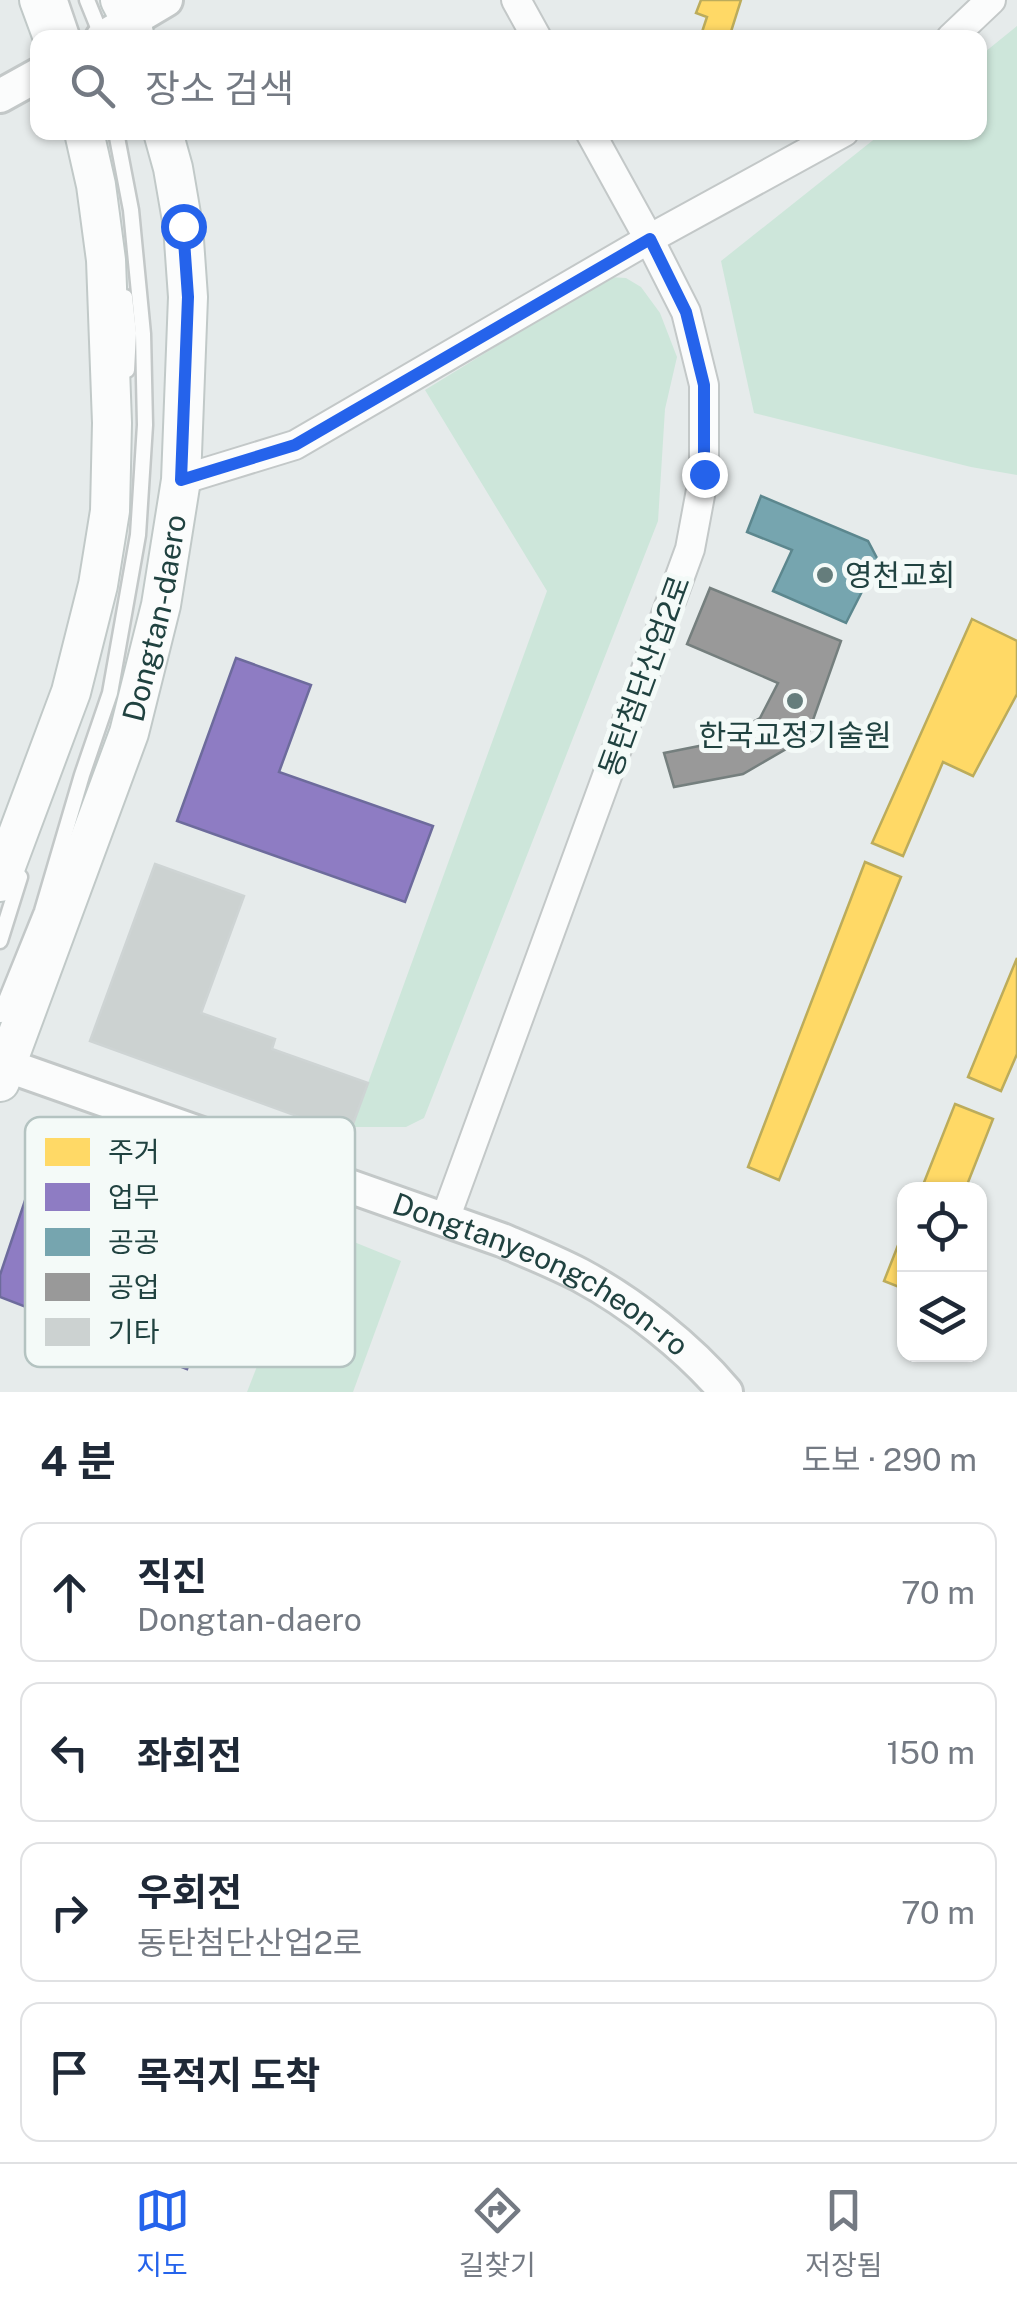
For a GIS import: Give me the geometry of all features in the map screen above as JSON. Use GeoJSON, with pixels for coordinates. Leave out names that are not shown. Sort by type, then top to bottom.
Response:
{"type":"FeatureCollection","features":[{"type":"Feature","properties":{"kind":"main road"},"geometry":{"type":"LineString","coordinates":[[39,0],[50,30]]}},
{"type":"Feature","properties":{"kind":"main road"},"geometry":{"type":"LineString","coordinates":[[12,874],[71,692],[98,585],[110,511],[112,423],[106,260],[86,140]]}},
{"type":"Feature","properties":{"kind":"main road","name":"Dongtan-daero"},"geometry":{"type":"LineString","coordinates":[[2,1070],[130,733],[161,606],[181,480],[188,297],[183,226],[164,140]]}},
{"type":"Feature","properties":{"kind":"street"},"geometry":{"type":"LineString","coordinates":[[118,27],[166,0]]}},
{"type":"Feature","properties":{"kind":"street"},"geometry":{"type":"LineString","coordinates":[[516,0],[533,30]]}},
{"type":"Feature","properties":{"kind":"street"},"geometry":{"type":"LineString","coordinates":[[960,30],[992,0]]}},
{"type":"Feature","properties":{"kind":"street"},"geometry":{"type":"LineString","coordinates":[[0,96],[30,79]]}},
{"type":"Feature","properties":{"kind":"street","name":"동탄첨단산업2로"},"geometry":{"type":"LineString","coordinates":[[444,1219],[690,549],[704,474],[704,385],[686,312],[594,140]]}},
{"type":"Feature","properties":{"kind":"street"},"geometry":{"type":"LineString","coordinates":[[181,480],[295,445],[829,140]]}},
{"type":"Feature","properties":{"kind":"street","name":"Dongtanyeongcheon-ro"},"geometry":{"type":"LineString","coordinates":[[2,1070],[141,1117]]}},
{"type":"Feature","properties":{"kind":"street","name":"Dongtanyeongcheon-ro"},"geometry":{"type":"LineString","coordinates":[[355,1189],[502,1240],[581,1276],[652,1322],[726,1392]]}},
{"type":"Feature","properties":{"kind":"lane"},"geometry":{"type":"LineString","coordinates":[[60,0],[70,30]]}},
{"type":"Feature","properties":{"kind":"lane"},"geometry":{"type":"LineString","coordinates":[[87,0],[118,27]]}},
{"type":"Feature","properties":{"kind":"lane"},"geometry":{"type":"LineString","coordinates":[[30,847],[112,584],[130,333],[103,140]]}},
{"type":"Feature","properties":{"kind":"lane"},"geometry":{"type":"LineString","coordinates":[[0,1015],[42,910],[110,693],[138,535],[145,426],[143,334],[131,210],[118,140]]}},
{"type":"Feature","properties":{"kind":"lane"},"geometry":{"type":"LineString","coordinates":[[0,941],[12,874]]}},
{"type":"Feature","properties":{"kind":"green space"},"geometry":{"type":"Polygon","coordinates":[[[1017,26],[1017,475],[754,413],[721,261],[873,140],[987,140],[987,50],[1017,26]]]}},
{"type":"Feature","properties":{"kind":"green space"},"geometry":{"type":"Polygon","coordinates":[[[609,277],[626,278],[641,287],[660,313],[677,357],[665,409],[658,521],[424,1118],[406,1127],[355,1127],[547,591],[425,390],[609,277]]]}},
{"type":"Feature","properties":{"kind":"green space"},"geometry":{"type":"Polygon","coordinates":[[[355,1242],[401,1261],[353,1392],[247,1392],[257,1367],[355,1367],[355,1242]]]}},
{"type":"Feature","properties":{"kind":"building: 주거"},"geometry":{"type":"Polygon","coordinates":[[[701,0],[741,0],[732,30],[703,30],[707,17],[696,13],[701,0]]]}},
{"type":"Feature","properties":{"kind":"building: 주거"},"geometry":{"type":"Polygon","coordinates":[[[972,619],[1017,641],[1017,694],[973,776],[943,762],[903,856],[872,843],[972,619]]]}},
{"type":"Feature","properties":{"kind":"building: 주거"},"geometry":{"type":"Polygon","coordinates":[[[865,862],[901,877],[779,1180],[748,1167],[865,862]]]}},
{"type":"Feature","properties":{"kind":"building: 주거"},"geometry":{"type":"Polygon","coordinates":[[[1017,958],[1017,1054],[1001,1091],[968,1077],[1017,958]]]}},
{"type":"Feature","properties":{"kind":"building: 주거"},"geometry":{"type":"Polygon","coordinates":[[[955,1104],[993,1119],[968,1182],[924,1182],[955,1104]]]}},
{"type":"Feature","properties":{"kind":"building: 주거"},"geometry":{"type":"Polygon","coordinates":[[[897,1248],[897,1286],[884,1281],[897,1248]]]}},
{"type":"Feature","properties":{"kind":"building: 업무"},"geometry":{"type":"Polygon","coordinates":[[[236,658],[311,685],[279,772],[433,826],[405,902],[177,821],[236,658]]]}},
{"type":"Feature","properties":{"kind":"building: 업무"},"geometry":{"type":"Polygon","coordinates":[[[25,1201],[25,1307],[0,1297],[0,1275],[25,1201]]]}},
{"type":"Feature","properties":{"kind":"building: 공공","name":"영천교회"},"geometry":{"type":"Polygon","coordinates":[[[761,496],[868,541],[878,560],[846,623],[773,591],[792,550],[747,532],[761,496]]]}},
{"type":"Feature","properties":{"kind":"building: 공업","name":"한국교정기술원"},"geometry":{"type":"Polygon","coordinates":[[[710,588],[841,641],[807,737],[743,774],[674,787],[664,753],[714,743],[760,718],[778,683],[687,644],[710,588]]]}},
{"type":"Feature","properties":{"kind":"building: 기타"},"geometry":{"type":"Polygon","coordinates":[[[155,864],[244,896],[201,1013],[275,1039],[272,1049],[368,1083],[355,1119],[299,1117],[90,1041],[155,864]]]}},
{"type":"Feature","properties":{"kind":"place","name":"영천교회"},"geometry":{"type":"Point","coordinates":[825,575]}},
{"type":"Feature","properties":{"kind":"place","name":"한국교정기술원"},"geometry":{"type":"Point","coordinates":[795,701]}},
{"type":"Feature","properties":{"kind":"route"},"geometry":{"type":"LineString","coordinates":[[183,226],[188,297],[181,480],[295,445],[650,239],[686,312],[704,385],[704,474]]}}]}
